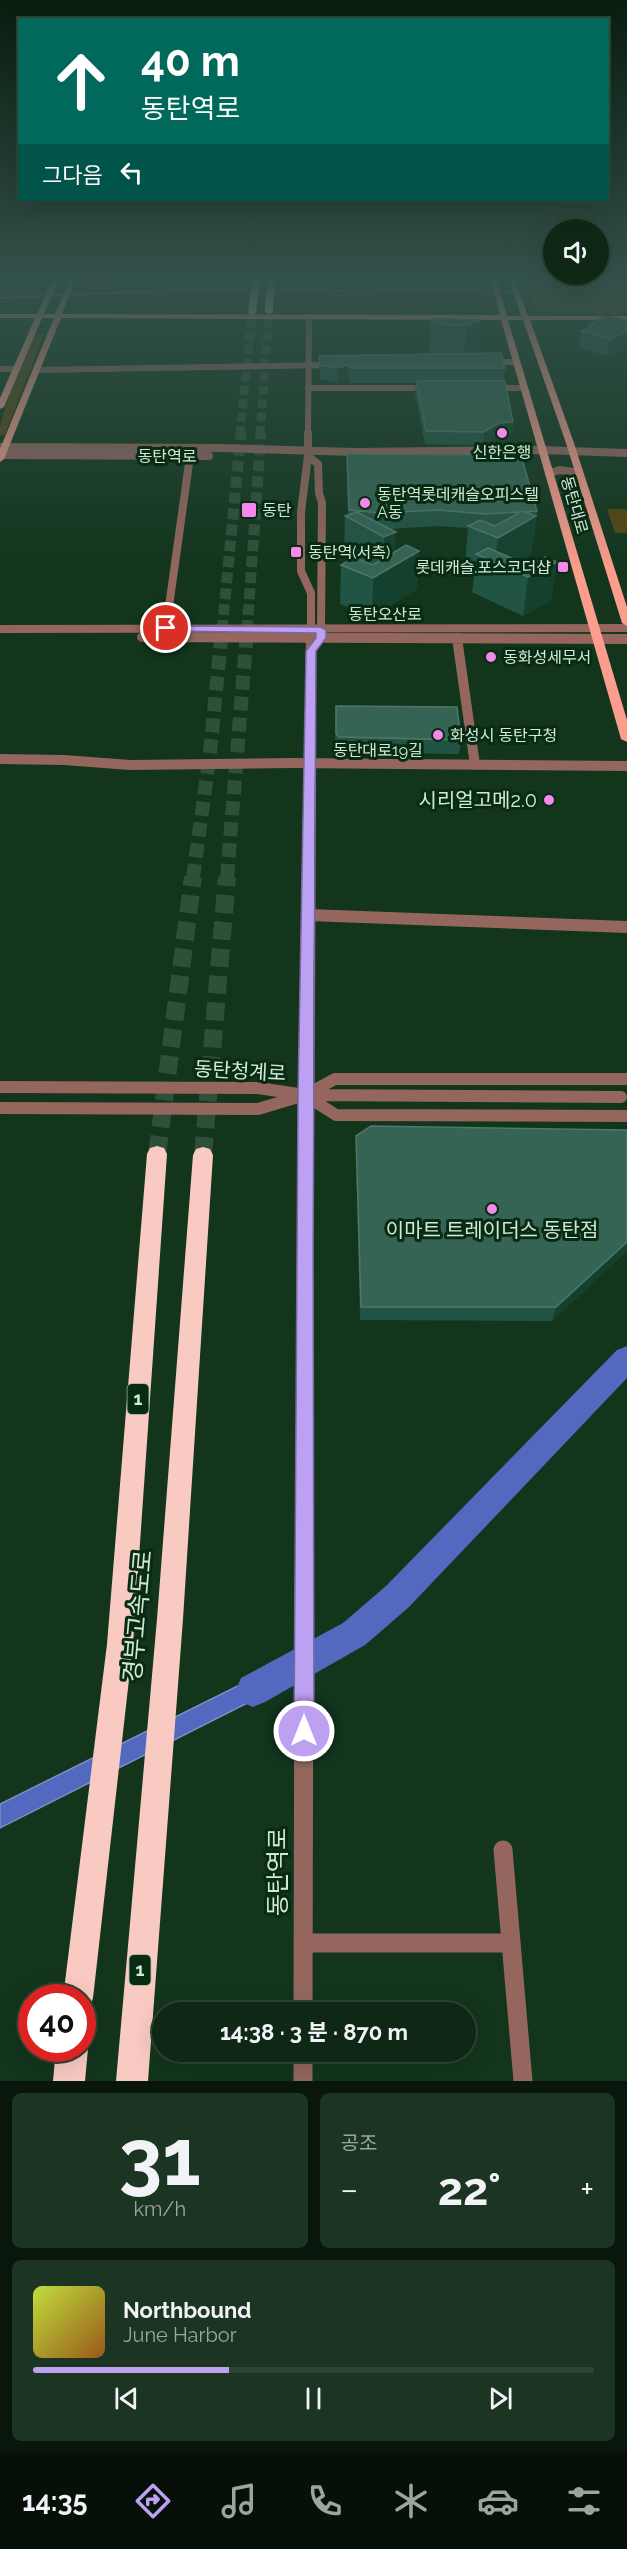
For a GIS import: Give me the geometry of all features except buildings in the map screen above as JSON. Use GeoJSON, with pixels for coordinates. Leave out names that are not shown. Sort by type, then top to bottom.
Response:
{"type":"FeatureCollection","features":[{"type":"Feature","properties":{"kind":"highway","name":"경부고속도로"},"geometry":{"type":"LineString","coordinates":[[80,1984],[120,1644],[157,1154]]}},
{"type":"Feature","properties":{"kind":"highway","name":"경부고속도로"},"geometry":{"type":"LineString","coordinates":[[132,2081],[170,1619],[203,1155]]}},
{"type":"Feature","properties":{"kind":"highway"},"geometry":{"type":"LineString","coordinates":[[69,2081],[71,2062]]}},
{"type":"Feature","properties":{"kind":"main road"},"geometry":{"type":"LineString","coordinates":[[0,407],[14,376]]}},
{"type":"Feature","properties":{"kind":"main road"},"geometry":{"type":"LineString","coordinates":[[2,453],[34,376]]}},
{"type":"Feature","properties":{"kind":"main road","name":"동탄대로"},"geometry":{"type":"LineString","coordinates":[[519,376],[627,739]]}},
{"type":"Feature","properties":{"kind":"main road","name":"동탄대로"},"geometry":{"type":"LineString","coordinates":[[546,376],[627,623]]}},
{"type":"Feature","properties":{"kind":"main road"},"geometry":{"type":"LineString","coordinates":[[0,438],[10,436]]}},
{"type":"Feature","properties":{"kind":"street"},"geometry":{"type":"LineString","coordinates":[[308,376],[308,453],[301,512],[301,571],[311,593],[316,634]]}},
{"type":"Feature","properties":{"kind":"street"},"geometry":{"type":"LineString","coordinates":[[308,388],[436,388]]}},
{"type":"Feature","properties":{"kind":"street"},"geometry":{"type":"LineString","coordinates":[[482,388],[523,388]]}},
{"type":"Feature","properties":{"kind":"street","name":"동탄역로"},"geometry":{"type":"LineString","coordinates":[[2,453],[29,447],[354,454]]}},
{"type":"Feature","properties":{"kind":"street","name":"동탄역로"},"geometry":{"type":"LineString","coordinates":[[2,453],[190,456],[354,454]]}},
{"type":"Feature","properties":{"kind":"street"},"geometry":{"type":"LineString","coordinates":[[305,1095],[311,651],[316,634],[322,507],[318,464],[308,453]]}},
{"type":"Feature","properties":{"kind":"street"},"geometry":{"type":"LineString","coordinates":[[354,454],[627,453]]}},
{"type":"Feature","properties":{"kind":"street"},"geometry":{"type":"LineString","coordinates":[[166,628],[190,456]]}},
{"type":"Feature","properties":{"kind":"street"},"geometry":{"type":"LineString","coordinates":[[549,473],[560,470],[579,473]]}},
{"type":"Feature","properties":{"kind":"street"},"geometry":{"type":"LineString","coordinates":[[305,482],[319,482]]}},
{"type":"Feature","properties":{"kind":"street","name":"동탄오산로"},"geometry":{"type":"LineString","coordinates":[[0,629],[166,628],[549,639],[627,628]]}},
{"type":"Feature","properties":{"kind":"street"},"geometry":{"type":"LineString","coordinates":[[548,628],[554,635],[549,639]]}},
{"type":"Feature","properties":{"kind":"street","name":"동탄오산로"},"geometry":{"type":"LineString","coordinates":[[0,637],[316,634],[548,628],[627,639]]}},
{"type":"Feature","properties":{"kind":"street"},"geometry":{"type":"LineString","coordinates":[[457,638],[475,765]]}},
{"type":"Feature","properties":{"kind":"street"},"geometry":{"type":"LineString","coordinates":[[0,759],[64,760],[130,765],[309,765]]}},
{"type":"Feature","properties":{"kind":"street"},"geometry":{"type":"LineString","coordinates":[[0,764],[172,771],[289,770],[309,765]]}},
{"type":"Feature","properties":{"kind":"street","name":"동탄대로19길"},"geometry":{"type":"LineString","coordinates":[[309,765],[627,765]]}},
{"type":"Feature","properties":{"kind":"street"},"geometry":{"type":"LineString","coordinates":[[308,915],[627,927]]}},
{"type":"Feature","properties":{"kind":"street"},"geometry":{"type":"LineString","coordinates":[[0,1108],[258,1109],[305,1095],[335,1079],[627,1078]]}},
{"type":"Feature","properties":{"kind":"street","name":"동탄청계로"},"geometry":{"type":"LineString","coordinates":[[0,1088],[258,1088],[305,1095],[621,1096]]}},
{"type":"Feature","properties":{"kind":"street"},"geometry":{"type":"LineString","coordinates":[[305,1095],[336,1115],[627,1116]]}},
{"type":"Feature","properties":{"kind":"street","name":"동탄역로"},"geometry":{"type":"LineString","coordinates":[[303,2002],[305,1095]]}},
{"type":"Feature","properties":{"kind":"street"},"geometry":{"type":"LineString","coordinates":[[503,1850],[523,2081]]}},
{"type":"Feature","properties":{"kind":"street"},"geometry":{"type":"LineString","coordinates":[[303,1943],[510,1943]]}},
{"type":"Feature","properties":{"kind":"street"},"geometry":{"type":"LineString","coordinates":[[303,2062],[303,2081]]}},
{"type":"Feature","properties":{"kind":"shaded area"},"geometry":{"type":"Polygon","coordinates":[[[17,376],[28,376],[5,435],[0,436],[0,426],[17,376]]]}},
{"type":"Feature","properties":{"kind":"shaded area"},"geometry":{"type":"Polygon","coordinates":[[[607,509],[627,509],[627,533],[615,533],[607,509]]]}},
{"type":"Feature","properties":{"kind":"water"},"geometry":{"type":"Polygon","coordinates":[[[280,1665],[279,1687],[0,1828],[0,1804],[280,1665]]]}},
{"type":"Feature","properties":{"kind":"waterway"},"geometry":{"type":"LineString","coordinates":[[253,1690],[354,1634],[397,1597],[627,1359]]}},
{"type":"Feature","properties":{"kind":"tunnel"},"geometry":{"type":"LineString","coordinates":[[240,435],[246,376]]}},
{"type":"Feature","properties":{"kind":"tunnel"},"geometry":{"type":"LineString","coordinates":[[260,435],[264,376]]}},
{"type":"Feature","properties":{"kind":"tunnel"},"geometry":{"type":"LineString","coordinates":[[222,631],[241,433]]}},
{"type":"Feature","properties":{"kind":"tunnel"},"geometry":{"type":"LineString","coordinates":[[247,631],[261,433]]}},
{"type":"Feature","properties":{"kind":"tunnel"},"geometry":{"type":"LineString","coordinates":[[193,878],[210,753],[222,630]]}},
{"type":"Feature","properties":{"kind":"tunnel"},"geometry":{"type":"LineString","coordinates":[[227,878],[247,630]]}},
{"type":"Feature","properties":{"kind":"tunnel"},"geometry":{"type":"LineString","coordinates":[[157,1154],[193,877]]}},
{"type":"Feature","properties":{"kind":"tunnel"},"geometry":{"type":"LineString","coordinates":[[203,1155],[227,877]]}},
{"type":"Feature","properties":{"kind":"place","name":"신한은행"},"geometry":{"type":"Point","coordinates":[502,433]}},
{"type":"Feature","properties":{"kind":"place","name":"동탄역롯데캐슬오피스텔 A동"},"geometry":{"type":"Point","coordinates":[365,503]}},
{"type":"Feature","properties":{"kind":"place","name":"동탄"},"geometry":{"type":"Point","coordinates":[249,510]}},
{"type":"Feature","properties":{"kind":"place","name":"동탄역(서측)"},"geometry":{"type":"Point","coordinates":[296,552]}},
{"type":"Feature","properties":{"kind":"place","name":"롯데캐슬.포스코더샵"},"geometry":{"type":"Point","coordinates":[563,567]}},
{"type":"Feature","properties":{"kind":"place","name":"동화성세무서"},"geometry":{"type":"Point","coordinates":[491,657]}},
{"type":"Feature","properties":{"kind":"place","name":"화성시 동탄구청"},"geometry":{"type":"Point","coordinates":[438,735]}},
{"type":"Feature","properties":{"kind":"place","name":"시리얼고메2.0"},"geometry":{"type":"Point","coordinates":[549,800]}},
{"type":"Feature","properties":{"kind":"place","name":"이마트 트레이더스 동탄점"},"geometry":{"type":"Point","coordinates":[492,1209]}},
{"type":"Feature","properties":{"kind":"route"},"geometry":{"type":"LineString","coordinates":[[166,628],[321,630],[321,638],[311,651],[309,765],[305,1095],[304,1731]]}}]}
